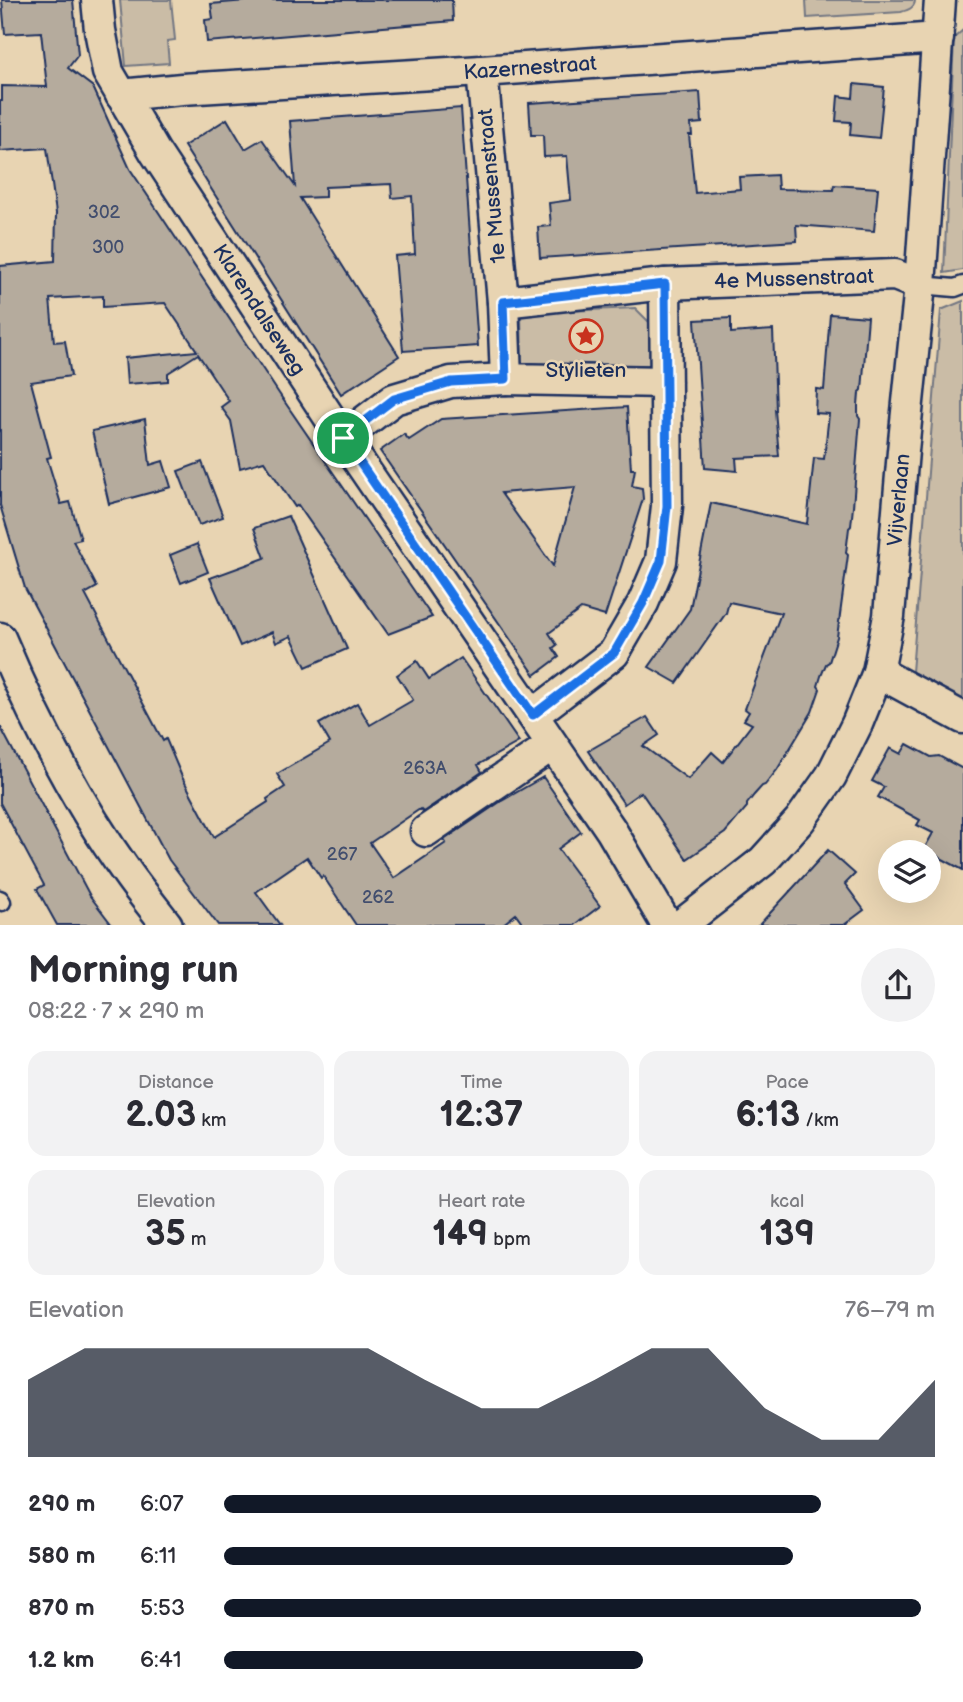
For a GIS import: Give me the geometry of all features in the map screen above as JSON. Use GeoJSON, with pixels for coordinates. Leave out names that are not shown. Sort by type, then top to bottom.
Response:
{"type":"FeatureCollection","features":[{"type":"Feature","properties":{"kind":"street","name":"Klarendalseweg"},"geometry":{"type":"LineString","coordinates":[[97,0],[108,72],[155,152],[343,438],[611,830],[667,925]]}},
{"type":"Feature","properties":{"kind":"street","name":"Vijverlaan"},"geometry":{"type":"LineString","coordinates":[[681,925],[763,861],[800,820],[831,776],[857,724],[878,671],[890,616],[920,285],[940,0]]}},
{"type":"Feature","properties":{"kind":"street","name":"Kazernestraat"},"geometry":{"type":"LineString","coordinates":[[121,95],[938,38]]}},
{"type":"Feature","properties":{"kind":"street","name":"1e Mussenstraat"},"geometry":{"type":"LineString","coordinates":[[482,71],[503,302],[506,379]]}},
{"type":"Feature","properties":{"kind":"street","name":"4e Mussenstraat"},"geometry":{"type":"LineString","coordinates":[[503,302],[665,284],[895,275],[920,285]]}},
{"type":"Feature","properties":{"kind":"street"},"geometry":{"type":"LineString","coordinates":[[533,715],[614,653],[643,603],[661,561],[667,506],[665,284]]}},
{"type":"Feature","properties":{"kind":"street"},"geometry":{"type":"LineString","coordinates":[[343,438],[394,399],[451,382],[506,379],[666,382]]}},
{"type":"Feature","properties":{"kind":"street"},"geometry":{"type":"LineString","coordinates":[[0,638],[76,794],[127,872],[167,925]]}},
{"type":"Feature","properties":{"kind":"street"},"geometry":{"type":"LineString","coordinates":[[878,671],[963,718]]}},
{"type":"Feature","properties":{"kind":"street"},"geometry":{"type":"LineString","coordinates":[[426,831],[552,745]]}},
{"type":"Feature","properties":{"kind":"lane"},"geometry":{"type":"LineString","coordinates":[[920,285],[954,288],[963,285]]}},
{"type":"Feature","properties":{"kind":"shaded area"},"geometry":{"type":"Polygon","coordinates":[[[120,0],[171,0],[175,40],[167,41],[169,63],[126,66],[120,0]]]}},
{"type":"Feature","properties":{"kind":"shaded area"},"geometry":{"type":"Polygon","coordinates":[[[806,0],[915,0],[915,3],[901,12],[807,18],[806,0]]]}},
{"type":"Feature","properties":{"kind":"shaded area"},"geometry":{"type":"Polygon","coordinates":[[[963,30],[963,270],[944,273],[954,38],[963,30]]]}},
{"type":"Feature","properties":{"kind":"shaded area"},"geometry":{"type":"Polygon","coordinates":[[[963,301],[963,699],[912,672],[941,310],[963,301]]]}},
{"type":"Feature","properties":{"kind":"shaded area"},"geometry":{"type":"Polygon","coordinates":[[[635,308],[649,322],[651,365],[522,367],[521,313],[635,308]]]}},
{"type":"Feature","properties":{"kind":"building"},"geometry":{"type":"Polygon","coordinates":[[[2,0],[73,0],[78,55],[68,68],[93,87],[130,169],[432,617],[388,634],[264,461],[240,468],[231,421],[221,407],[229,401],[198,354],[168,373],[168,381],[127,384],[125,358],[197,351],[165,303],[103,307],[103,296],[50,299],[54,342],[65,341],[71,376],[31,382],[51,457],[47,458],[61,504],[70,502],[81,539],[73,541],[97,587],[85,594],[163,741],[166,739],[182,777],[214,837],[268,802],[267,799],[285,787],[277,774],[330,743],[319,724],[357,703],[370,725],[413,700],[397,675],[417,661],[429,679],[461,658],[519,742],[478,765],[482,772],[423,812],[420,809],[370,843],[394,878],[500,802],[543,777],[581,832],[558,849],[600,906],[575,925],[524,925],[516,914],[502,925],[356,925],[307,857],[256,892],[280,925],[218,925],[169,860],[25,588],[0,505],[0,266],[55,261],[56,213],[47,148],[0,151],[2,86],[47,87],[41,32],[5,34],[2,0]]]}},
{"type":"Feature","properties":{"kind":"building"},"geometry":{"type":"Polygon","coordinates":[[[258,0],[452,0],[453,21],[207,42],[205,20],[213,19],[211,4],[258,0]]]}},
{"type":"Feature","properties":{"kind":"building"},"geometry":{"type":"Polygon","coordinates":[[[854,84],[884,87],[879,138],[850,135],[851,122],[836,121],[838,96],[853,98],[854,84]]]}},
{"type":"Feature","properties":{"kind":"building"},"geometry":{"type":"Polygon","coordinates":[[[700,92],[702,123],[691,124],[692,135],[689,135],[695,193],[740,189],[739,177],[777,175],[778,189],[833,190],[834,185],[878,188],[874,231],[796,225],[797,241],[540,258],[538,227],[551,226],[549,203],[571,200],[567,156],[544,157],[543,135],[531,135],[529,103],[700,92]]]}},
{"type":"Feature","properties":{"kind":"building"},"geometry":{"type":"Polygon","coordinates":[[[461,108],[478,346],[403,351],[395,256],[415,254],[412,196],[392,198],[391,184],[325,187],[325,197],[300,198],[399,356],[341,394],[184,146],[227,119],[245,149],[262,139],[295,186],[290,121],[461,108]]]}},
{"type":"Feature","properties":{"kind":"building"},"geometry":{"type":"Polygon","coordinates":[[[830,314],[868,317],[862,390],[859,393],[858,405],[860,419],[853,507],[837,637],[821,676],[818,686],[820,689],[812,712],[777,770],[725,833],[687,859],[641,792],[624,804],[588,751],[647,717],[659,735],[643,746],[688,779],[712,752],[723,762],[752,724],[744,720],[749,712],[745,709],[781,613],[729,602],[726,613],[677,683],[649,667],[690,609],[711,503],[807,524],[814,458],[824,459],[829,414],[815,413],[816,389],[824,390],[830,314]]]}},
{"type":"Feature","properties":{"kind":"building"},"geometry":{"type":"Polygon","coordinates":[[[731,318],[731,333],[773,330],[779,456],[736,458],[737,471],[705,468],[695,320],[731,318]]]}},
{"type":"Feature","properties":{"kind":"building"},"geometry":{"type":"Polygon","coordinates":[[[627,407],[631,469],[635,469],[632,486],[642,488],[643,499],[605,616],[581,609],[549,633],[557,645],[553,648],[559,657],[535,675],[380,451],[404,434],[409,440],[441,419],[627,407]],[[575,487],[501,493],[553,566],[575,487]]]}},
{"type":"Feature","properties":{"kind":"building"},"geometry":{"type":"Polygon","coordinates":[[[145,419],[150,465],[163,461],[171,487],[109,504],[92,431],[145,419]]]}},
{"type":"Feature","properties":{"kind":"building"},"geometry":{"type":"Polygon","coordinates":[[[202,462],[223,517],[199,525],[178,471],[202,462]]]}},
{"type":"Feature","properties":{"kind":"building"},"geometry":{"type":"Polygon","coordinates":[[[288,516],[347,649],[306,667],[291,636],[276,643],[272,632],[240,646],[210,578],[265,558],[254,528],[288,516]]]}},
{"type":"Feature","properties":{"kind":"building"},"geometry":{"type":"Polygon","coordinates":[[[197,544],[208,572],[181,583],[170,555],[197,544]]]}},
{"type":"Feature","properties":{"kind":"building"},"geometry":{"type":"Polygon","coordinates":[[[0,726],[90,896],[112,925],[57,925],[37,889],[44,885],[0,803],[0,726]]]}},
{"type":"Feature","properties":{"kind":"building"},"geometry":{"type":"Polygon","coordinates":[[[907,744],[963,769],[963,870],[941,858],[941,840],[929,840],[933,833],[917,825],[920,820],[878,797],[884,787],[872,781],[890,748],[901,754],[907,744]]]}},
{"type":"Feature","properties":{"kind":"building"},"geometry":{"type":"Polygon","coordinates":[[[828,850],[855,874],[845,884],[864,910],[844,925],[759,925],[828,850]]]}},
{"type":"Feature","properties":{"kind":"place","name":"Stylieten"},"geometry":{"type":"Point","coordinates":[586,336]}},
{"type":"Feature","properties":{"kind":"route"},"geometry":{"type":"LineString","coordinates":[[665,284],[667,506],[661,561],[643,603],[614,653],[533,715],[343,438],[394,399],[451,382],[506,379],[503,302],[665,284]]}}]}
